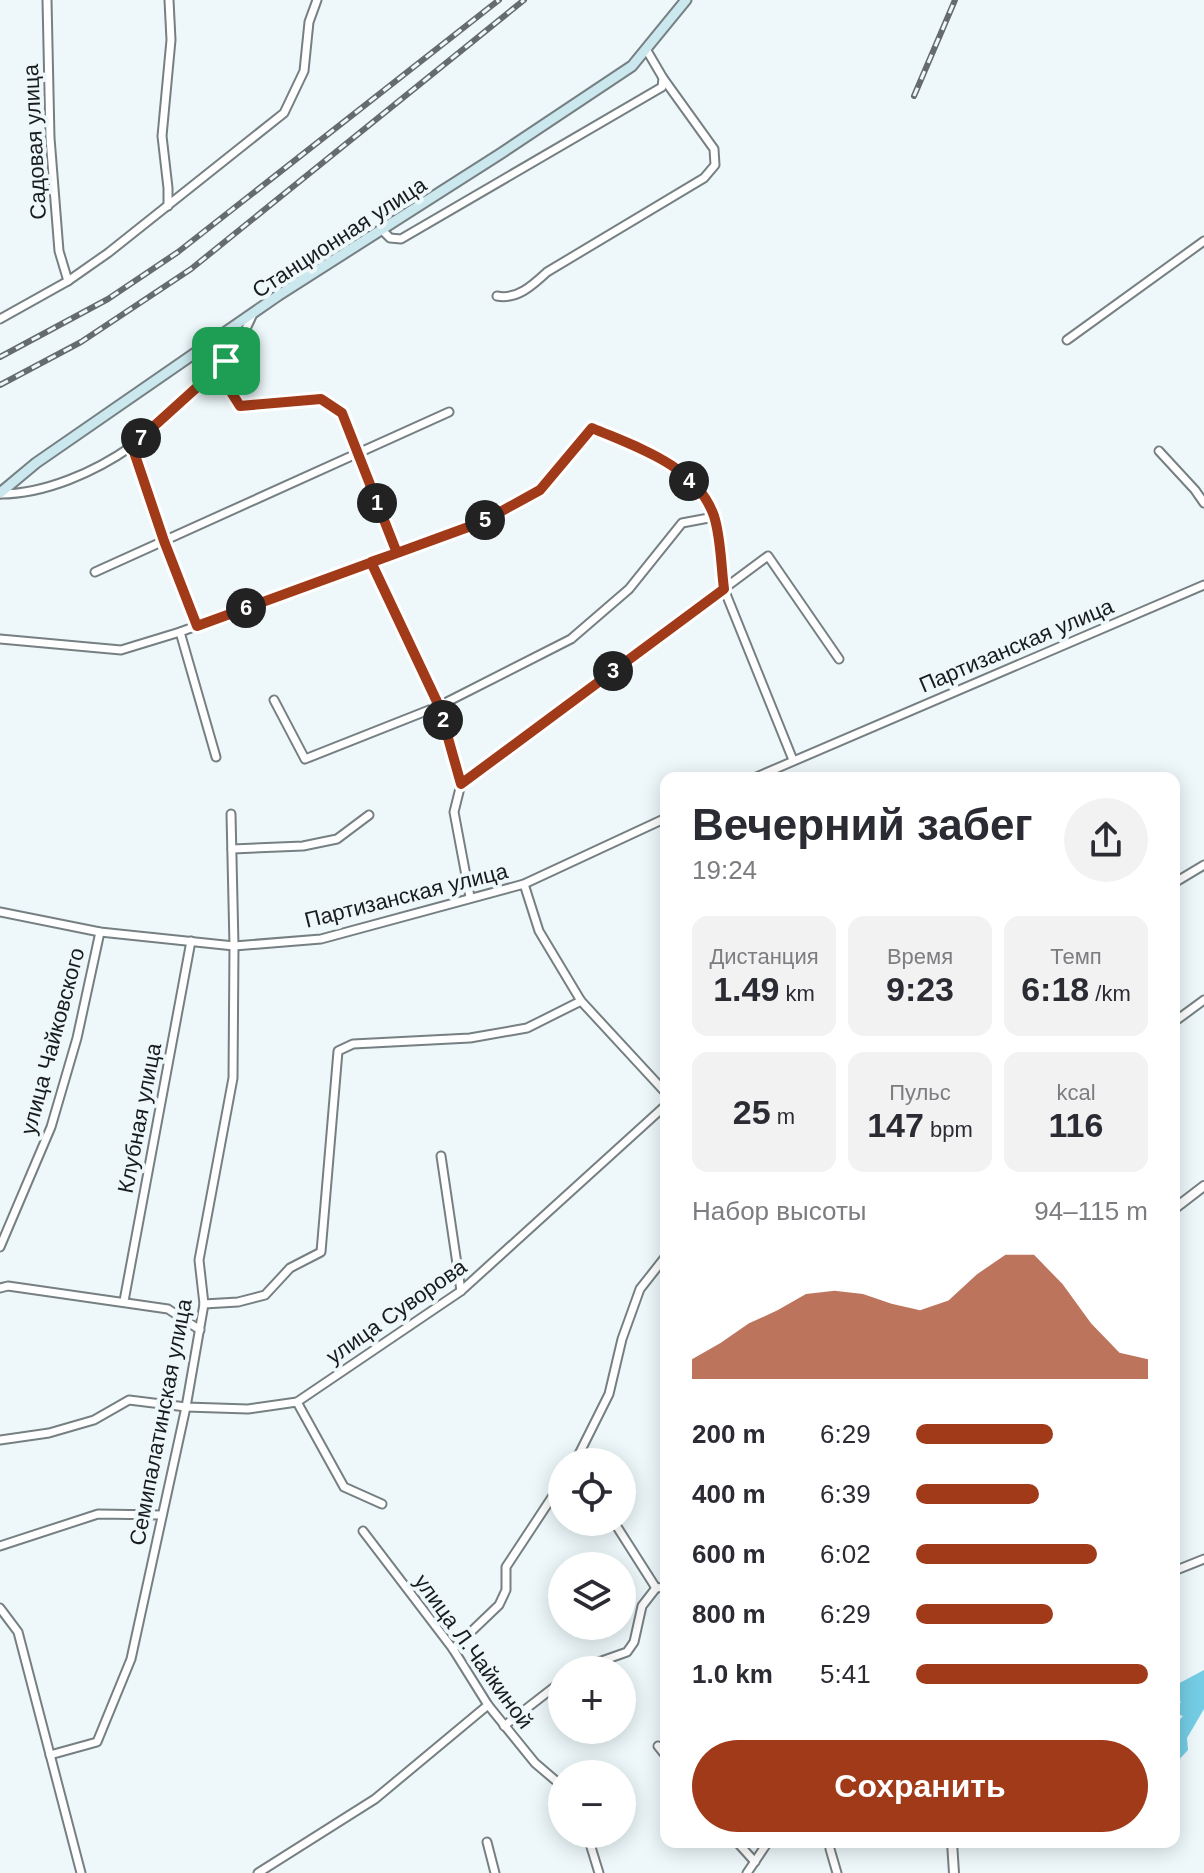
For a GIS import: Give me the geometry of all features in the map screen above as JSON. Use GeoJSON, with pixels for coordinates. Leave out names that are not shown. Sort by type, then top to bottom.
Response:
{"type":"FeatureCollection","features":[{"type":"Feature","properties":{"kind":"main road","name":"Станционная улица"},"geometry":{"type":"LineString","coordinates":[[0,494],[36,463],[279,295],[632,66],[686,0]]}},
{"type":"Feature","properties":{"kind":"street","name":"Садовая улица"},"geometry":{"type":"LineString","coordinates":[[47,0],[50,138],[59,251],[68,281]]}},
{"type":"Feature","properties":{"kind":"street"},"geometry":{"type":"LineString","coordinates":[[168,206],[162,136],[171,40],[169,0]]}},
{"type":"Feature","properties":{"kind":"street"},"geometry":{"type":"LineString","coordinates":[[0,319],[68,281],[108,253],[284,113],[304,71],[309,22],[317,0]]}},
{"type":"Feature","properties":{"kind":"street"},"geometry":{"type":"LineString","coordinates":[[497,296],[504,298],[527,290],[547,272],[704,178],[715,165],[714,149],[646,49]]}},
{"type":"Feature","properties":{"kind":"street"},"geometry":{"type":"LineString","coordinates":[[381,229],[390,238],[401,239],[662,87],[663,78]]}},
{"type":"Feature","properties":{"kind":"street"},"geometry":{"type":"LineString","coordinates":[[1067,340],[1204,241]]}},
{"type":"Feature","properties":{"kind":"street"},"geometry":{"type":"LineString","coordinates":[[0,494],[24,494],[69,480],[132,446],[226,361],[252,316]]}},
{"type":"Feature","properties":{"kind":"street"},"geometry":{"type":"LineString","coordinates":[[226,361],[221,376],[240,406],[321,399],[342,413],[397,553]]}},
{"type":"Feature","properties":{"kind":"street"},"geometry":{"type":"LineString","coordinates":[[95,572],[449,412]]}},
{"type":"Feature","properties":{"kind":"street"},"geometry":{"type":"LineString","coordinates":[[0,639],[121,650],[197,626],[482,522],[540,490],[592,428],[672,463],[705,498],[714,517],[724,589],[793,760]]}},
{"type":"Feature","properties":{"kind":"street"},"geometry":{"type":"LineString","coordinates":[[132,446],[197,626]]}},
{"type":"Feature","properties":{"kind":"street"},"geometry":{"type":"LineString","coordinates":[[1159,451],[1204,503]]}},
{"type":"Feature","properties":{"kind":"street"},"geometry":{"type":"LineString","coordinates":[[274,700],[305,759],[439,706],[571,639],[629,589],[682,523],[714,517]]}},
{"type":"Feature","properties":{"kind":"street"},"geometry":{"type":"LineString","coordinates":[[461,784],[768,556],[839,659]]}},
{"type":"Feature","properties":{"kind":"street"},"geometry":{"type":"LineString","coordinates":[[371,562],[439,706],[461,784],[454,812],[470,897]]}},
{"type":"Feature","properties":{"kind":"street","name":"Партизанская улица"},"geometry":{"type":"LineString","coordinates":[[767,772],[1204,585]]}},
{"type":"Feature","properties":{"kind":"street"},"geometry":{"type":"LineString","coordinates":[[180,632],[216,757]]}},
{"type":"Feature","properties":{"kind":"street","name":"Семипалатинская улица"},"geometry":{"type":"LineString","coordinates":[[50,1755],[97,1742],[131,1659],[186,1407],[204,1304],[199,1260],[233,1078],[231,814]]}},
{"type":"Feature","properties":{"kind":"street"},"geometry":{"type":"LineString","coordinates":[[232,849],[303,846],[337,839],[369,815]]}},
{"type":"Feature","properties":{"kind":"street","name":"Партизанская улица"},"geometry":{"type":"LineString","coordinates":[[0,912],[100,932],[234,946],[321,939],[524,884],[660,821]]}},
{"type":"Feature","properties":{"kind":"street"},"geometry":{"type":"LineString","coordinates":[[1180,879],[1204,865]]}},
{"type":"Feature","properties":{"kind":"street"},"geometry":{"type":"LineString","coordinates":[[524,884],[539,931],[581,1001],[660,1087]]}},
{"type":"Feature","properties":{"kind":"street","name":"улица Чайковского"},"geometry":{"type":"LineString","coordinates":[[0,1247],[51,1127],[77,1038],[100,932]]}},
{"type":"Feature","properties":{"kind":"street","name":"Клубная улица"},"geometry":{"type":"LineString","coordinates":[[124,1301],[191,941]]}},
{"type":"Feature","properties":{"kind":"street"},"geometry":{"type":"LineString","coordinates":[[1180,1018],[1204,1000]]}},
{"type":"Feature","properties":{"kind":"street"},"geometry":{"type":"LineString","coordinates":[[204,1304],[238,1302],[265,1295],[290,1268],[321,1252],[338,1051],[353,1044],[470,1038],[527,1028],[581,1001]]}},
{"type":"Feature","properties":{"kind":"street","name":"улица Суворова"},"geometry":{"type":"LineString","coordinates":[[0,1440],[49,1433],[94,1420],[129,1400],[186,1407],[248,1409],[297,1402],[461,1291],[660,1110]]}},
{"type":"Feature","properties":{"kind":"street"},"geometry":{"type":"LineString","coordinates":[[441,1156],[461,1291]]}},
{"type":"Feature","properties":{"kind":"street"},"geometry":{"type":"LineString","coordinates":[[1180,1204],[1204,1186]]}},
{"type":"Feature","properties":{"kind":"street"},"geometry":{"type":"LineString","coordinates":[[583,1448],[609,1394],[622,1339],[640,1289],[660,1264]]}},
{"type":"Feature","properties":{"kind":"street"},"geometry":{"type":"LineString","coordinates":[[0,1288],[8,1286],[168,1309],[200,1330]]}},
{"type":"Feature","properties":{"kind":"street"},"geometry":{"type":"LineString","coordinates":[[297,1402],[344,1487],[382,1504]]}},
{"type":"Feature","properties":{"kind":"street"},"geometry":{"type":"LineString","coordinates":[[453,1649],[499,1605],[506,1590],[506,1567],[548,1503]]}},
{"type":"Feature","properties":{"kind":"street"},"geometry":{"type":"LineString","coordinates":[[0,1546],[98,1514],[162,1515]]}},
{"type":"Feature","properties":{"kind":"street","name":"улица Л.Чайкиной"},"geometry":{"type":"LineString","coordinates":[[363,1531],[453,1649],[488,1705],[535,1763],[548,1774]]}},
{"type":"Feature","properties":{"kind":"street"},"geometry":{"type":"LineString","coordinates":[[623,1536],[656,1588]]}},
{"type":"Feature","properties":{"kind":"street"},"geometry":{"type":"LineString","coordinates":[[1180,1569],[1204,1559]]}},
{"type":"Feature","properties":{"kind":"street"},"geometry":{"type":"LineString","coordinates":[[616,1656],[627,1652],[634,1642],[642,1606],[656,1588],[660,1588]]}},
{"type":"Feature","properties":{"kind":"street"},"geometry":{"type":"LineString","coordinates":[[0,1608],[18,1632],[81,1873]]}},
{"type":"Feature","properties":{"kind":"street"},"geometry":{"type":"LineString","coordinates":[[504,1726],[548,1692]]}},
{"type":"Feature","properties":{"kind":"street"},"geometry":{"type":"LineString","coordinates":[[258,1873],[375,1799],[488,1705]]}},
{"type":"Feature","properties":{"kind":"street"},"geometry":{"type":"LineString","coordinates":[[487,1842],[495,1873]]}},
{"type":"Feature","properties":{"kind":"street"},"geometry":{"type":"LineString","coordinates":[[591,1848],[599,1873]]}},
{"type":"Feature","properties":{"kind":"street"},"geometry":{"type":"LineString","coordinates":[[742,1848],[755,1862]]}},
{"type":"Feature","properties":{"kind":"street"},"geometry":{"type":"LineString","coordinates":[[747,1873],[764,1848]]}},
{"type":"Feature","properties":{"kind":"street"},"geometry":{"type":"LineString","coordinates":[[952,1848],[954,1873]]}},
{"type":"Feature","properties":{"kind":"street"},"geometry":{"type":"LineString","coordinates":[[830,1849],[837,1873]]}},
{"type":"Feature","properties":{"kind":"water"},"geometry":{"type":"Polygon","coordinates":[[[1204,1670],[1204,1709],[1187,1738],[1188,1750],[1180,1759],[1180,1719],[1183,1716],[1180,1715],[1180,1683],[1204,1670]]]}},
{"type":"Feature","properties":{"kind":"railway"},"geometry":{"type":"LineString","coordinates":[[0,357],[108,299],[178,252],[499,0]]}},
{"type":"Feature","properties":{"kind":"railway"},"geometry":{"type":"LineString","coordinates":[[0,385],[81,342],[191,269],[524,0]]}},
{"type":"Feature","properties":{"kind":"railway"},"geometry":{"type":"LineString","coordinates":[[914,96],[955,0]]}},
{"type":"Feature","properties":{"kind":"route"},"geometry":{"type":"LineString","coordinates":[[226,361],[132,446],[197,626],[284,594],[397,553],[482,522],[540,490],[592,428],[672,463],[705,498],[714,517],[724,589],[461,784],[439,706],[371,562],[397,553],[342,413],[321,399],[240,406],[221,376],[226,361]]}}]}
